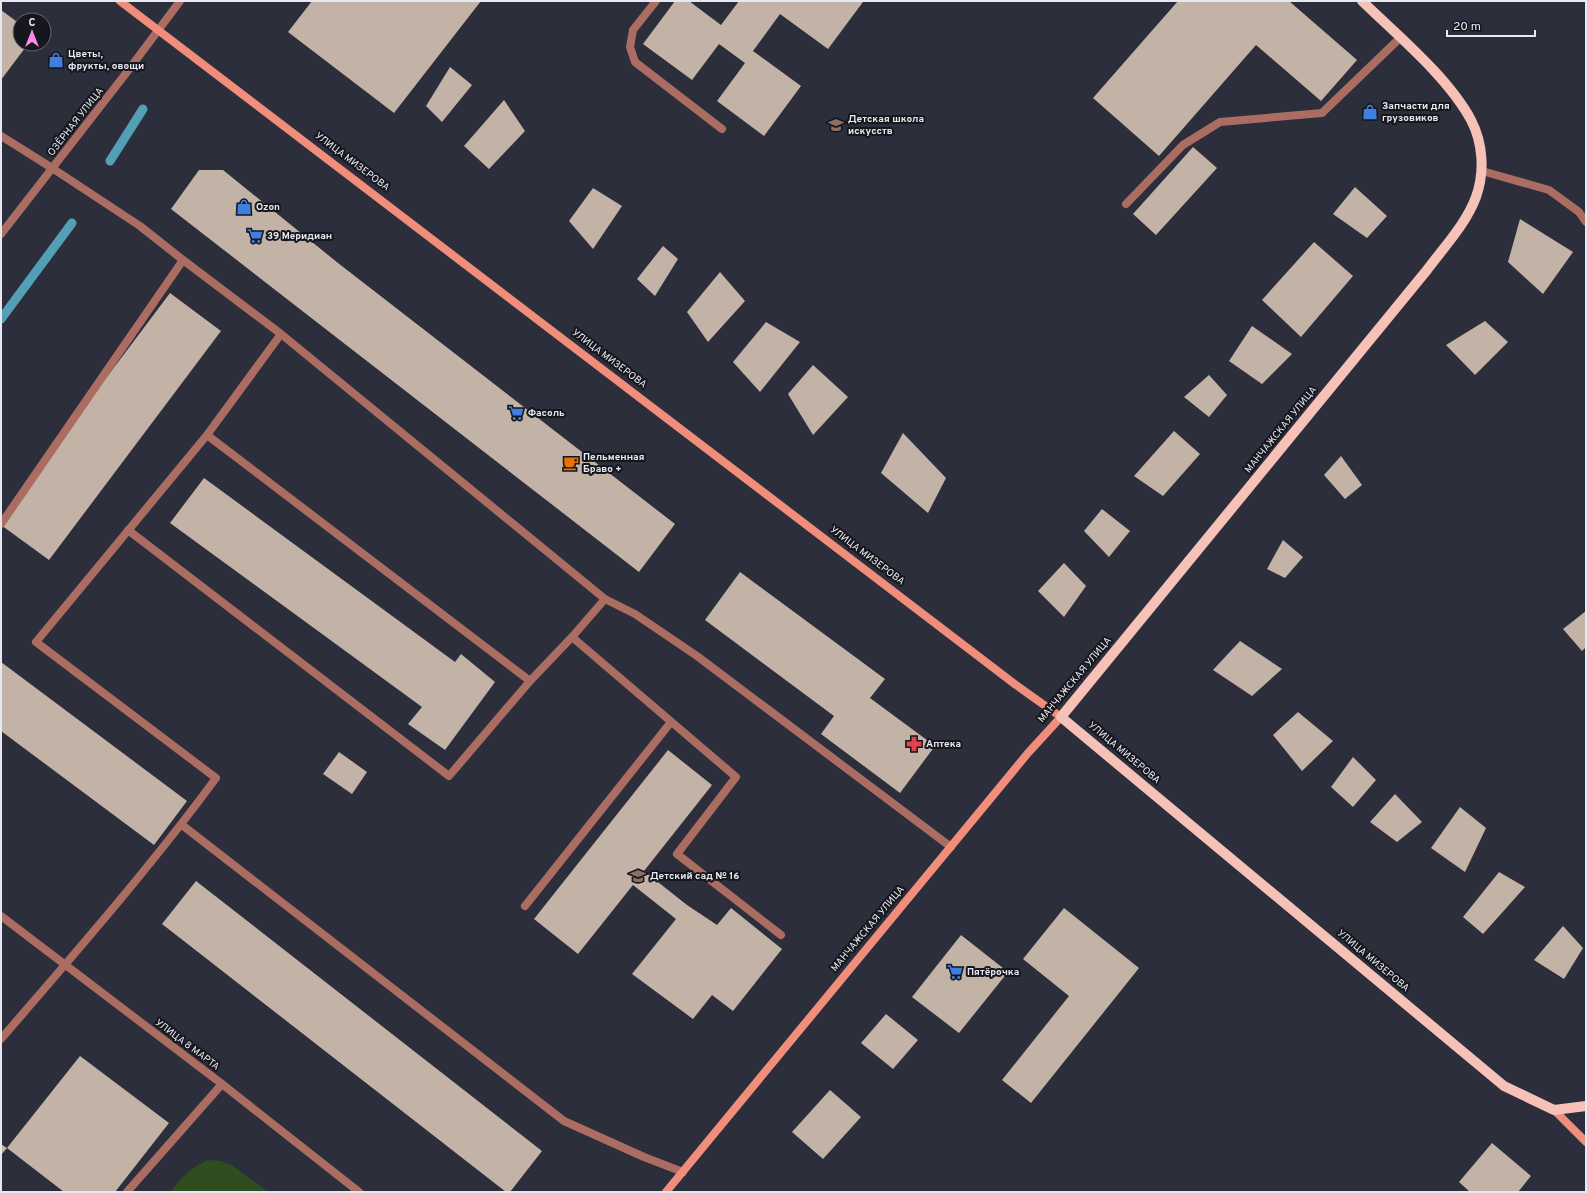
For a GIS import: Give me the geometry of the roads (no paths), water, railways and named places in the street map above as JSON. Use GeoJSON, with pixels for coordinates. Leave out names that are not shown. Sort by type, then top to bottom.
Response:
{"type":"FeatureCollection","features":[{"type":"Feature","properties":{"kind":"main road","name":"УЛИЦА МИЗЕРОВА"},"geometry":{"type":"LineString","coordinates":[[120,1],[1016,685],[1061,717],[1504,1086],[1554,1110],[1586,1142]]}},
{"type":"Feature","properties":{"kind":"main road","name":"МАНЧАЖСКАЯ УЛИЦА"},"geometry":{"type":"LineString","coordinates":[[666,1192],[1028,753],[1061,717],[1427,270],[1462,222],[1476,197],[1482,171],[1479,144],[1471,120],[1435,71],[1362,1]]}},
{"type":"Feature","properties":{"kind":"main road"},"geometry":{"type":"LineString","coordinates":[[1554,1110],[1586,1106]]}},
{"type":"Feature","properties":{"kind":"street","name":"ОЗЁРНАЯ УЛИЦА"},"geometry":{"type":"LineString","coordinates":[[1,234],[180,1]]}},
{"type":"Feature","properties":{"kind":"street"},"geometry":{"type":"LineString","coordinates":[[656,1],[633,30],[630,47],[635,62],[722,129]]}},
{"type":"Feature","properties":{"kind":"street"},"geometry":{"type":"LineString","coordinates":[[1126,204],[1182,145],[1220,122],[1322,113],[1400,38]]}},
{"type":"Feature","properties":{"kind":"street"},"geometry":{"type":"LineString","coordinates":[[1,136],[140,226],[281,334],[605,599],[635,614],[697,656],[951,847]]}},
{"type":"Feature","properties":{"kind":"street"},"geometry":{"type":"LineString","coordinates":[[1482,171],[1549,190],[1580,212],[1586,222]]}},
{"type":"Feature","properties":{"kind":"street"},"geometry":{"type":"LineString","coordinates":[[1,524],[183,260]]}},
{"type":"Feature","properties":{"kind":"street"},"geometry":{"type":"LineString","coordinates":[[1,1039],[182,825],[216,778],[36,642],[207,435],[281,334]]}},
{"type":"Feature","properties":{"kind":"street"},"geometry":{"type":"LineString","coordinates":[[207,435],[530,681]]}},
{"type":"Feature","properties":{"kind":"street"},"geometry":{"type":"LineString","coordinates":[[128,530],[449,776],[530,681],[572,637],[605,599]]}},
{"type":"Feature","properties":{"kind":"street"},"geometry":{"type":"LineString","coordinates":[[572,637],[736,777],[677,854],[781,935]]}},
{"type":"Feature","properties":{"kind":"street"},"geometry":{"type":"LineString","coordinates":[[525,906],[671,722]]}},
{"type":"Feature","properties":{"kind":"street"},"geometry":{"type":"LineString","coordinates":[[182,825],[564,1121],[644,1157],[682,1172]]}},
{"type":"Feature","properties":{"kind":"street","name":"УЛИЦА 8 МАРТА"},"geometry":{"type":"LineString","coordinates":[[1,916],[222,1084],[359,1192]]}},
{"type":"Feature","properties":{"kind":"street"},"geometry":{"type":"LineString","coordinates":[[127,1192],[222,1084]]}},
{"type":"Feature","properties":{"kind":"waterway"},"geometry":{"type":"LineString","coordinates":[[110,161],[143,109]]}},
{"type":"Feature","properties":{"kind":"waterway"},"geometry":{"type":"LineString","coordinates":[[1,319],[72,223]]}},
{"type":"Feature","properties":{"kind":"place","name":"Цветы, фрукты, овощи"},"geometry":{"type":"Point","coordinates":[56,60]}},
{"type":"Feature","properties":{"kind":"place","name":"Запчасти для грузовиков"},"geometry":{"type":"Point","coordinates":[1370,112]}},
{"type":"Feature","properties":{"kind":"place","name":"Детская школа искусств"},"geometry":{"type":"Point","coordinates":[836,125]}},
{"type":"Feature","properties":{"kind":"place","name":"Ozon"},"geometry":{"type":"Point","coordinates":[244,207]}},
{"type":"Feature","properties":{"kind":"place","name":"39 Меридиан"},"geometry":{"type":"Point","coordinates":[255,236]}},
{"type":"Feature","properties":{"kind":"place","name":"Фасоль"},"geometry":{"type":"Point","coordinates":[516,413]}},
{"type":"Feature","properties":{"kind":"place","name":"Пельменная Браво +"},"geometry":{"type":"Point","coordinates":[571,463]}},
{"type":"Feature","properties":{"kind":"place","name":"Аптека"},"geometry":{"type":"Point","coordinates":[914,744]}},
{"type":"Feature","properties":{"kind":"place","name":"Детский сад № 16"},"geometry":{"type":"Point","coordinates":[638,876]}},
{"type":"Feature","properties":{"kind":"place","name":"Пятёрочка"},"geometry":{"type":"Point","coordinates":[955,972]}}]}
